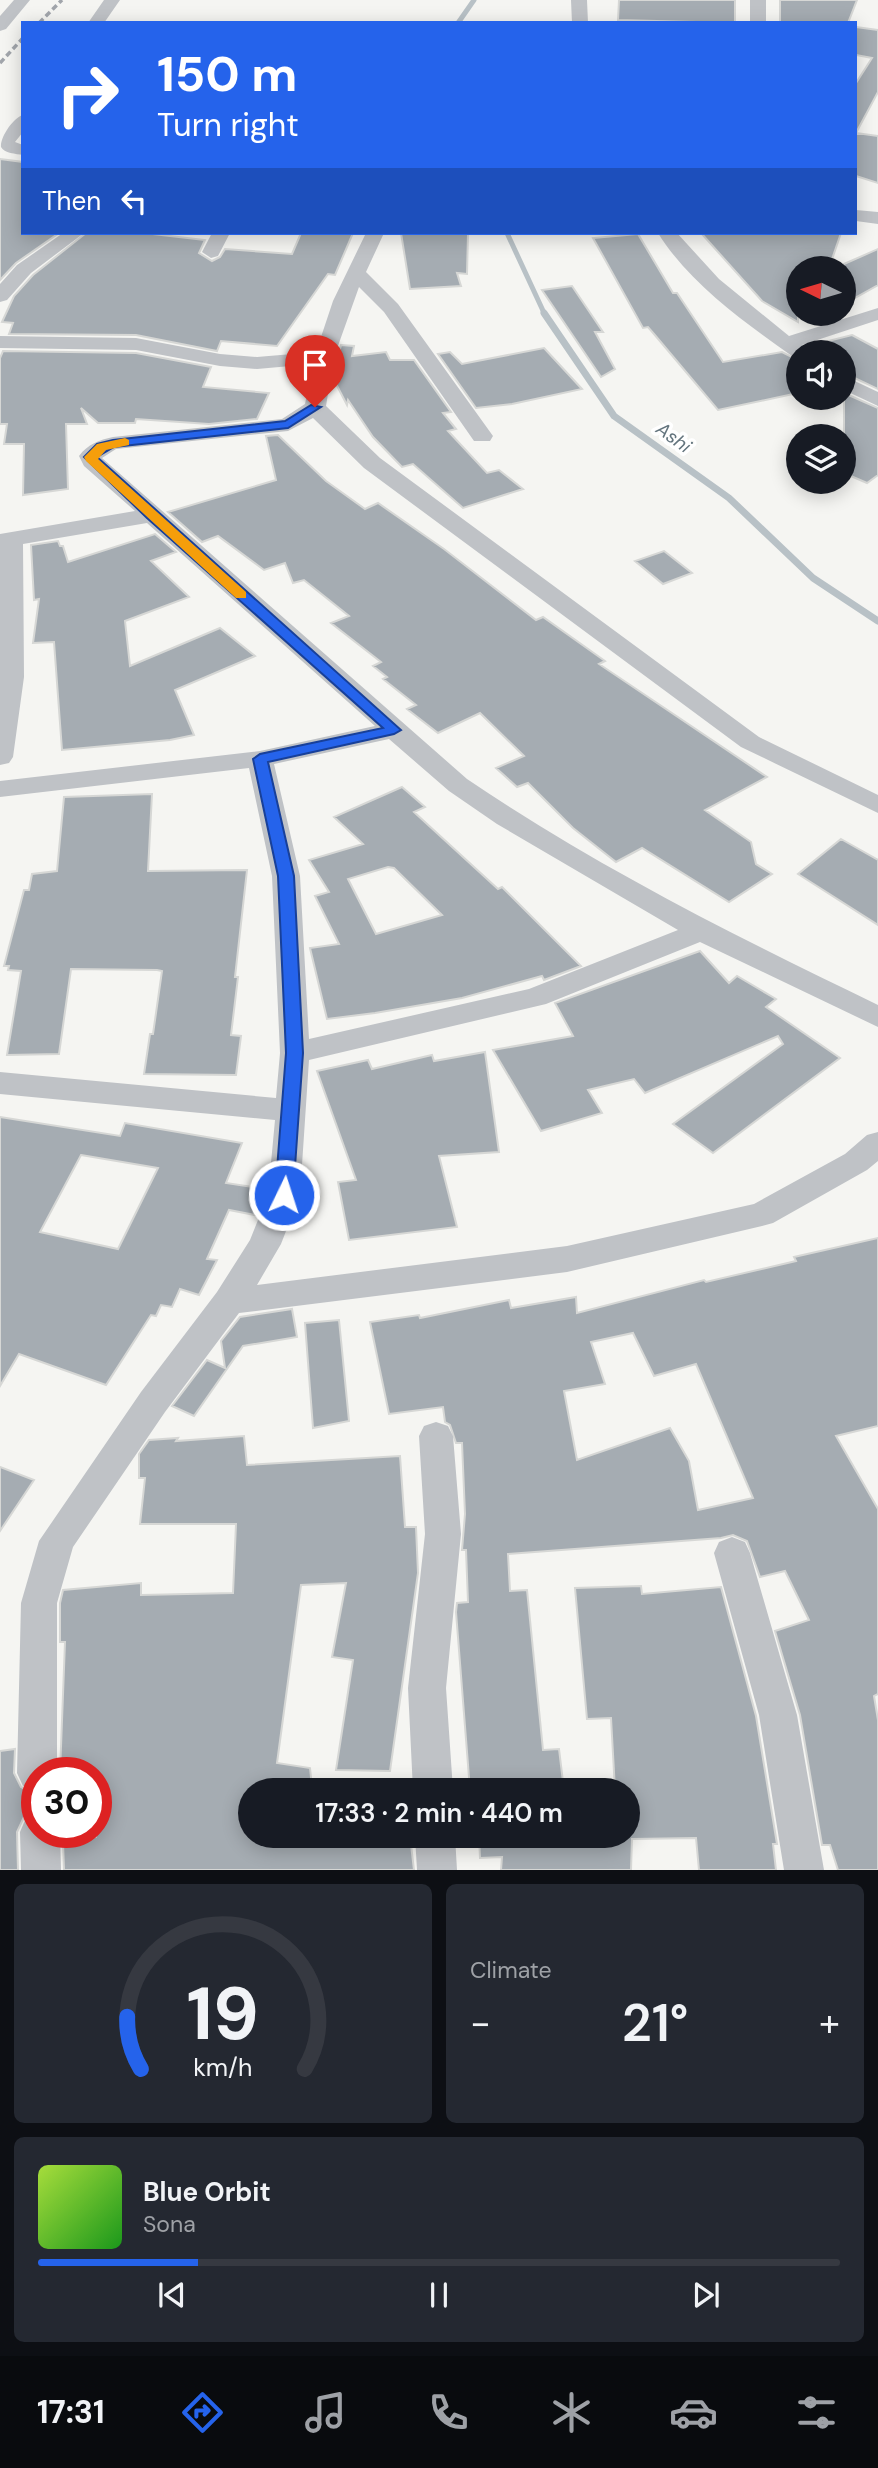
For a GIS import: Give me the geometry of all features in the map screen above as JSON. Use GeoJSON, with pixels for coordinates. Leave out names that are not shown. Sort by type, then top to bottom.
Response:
{"type":"FeatureCollection","features":[{"type":"Feature","properties":{"kind":"street"},"geometry":{"type":"LineString","coordinates":[[0,26],[22,0]]}},
{"type":"Feature","properties":{"kind":"street"},"geometry":{"type":"LineString","coordinates":[[97,21],[112,0]]}},
{"type":"Feature","properties":{"kind":"street"},"geometry":{"type":"LineString","coordinates":[[579,0],[580,21]]}},
{"type":"Feature","properties":{"kind":"street"},"geometry":{"type":"LineString","coordinates":[[758,0],[758,21]]}},
{"type":"Feature","properties":{"kind":"street"},"geometry":{"type":"LineString","coordinates":[[21,123],[6,142],[10,147],[21,150]]}},
{"type":"Feature","properties":{"kind":"street"},"geometry":{"type":"LineString","coordinates":[[857,216],[878,218]]}},
{"type":"Feature","properties":{"kind":"street"},"geometry":{"type":"LineString","coordinates":[[0,296],[24,269],[72,235]]}},
{"type":"Feature","properties":{"kind":"street"},"geometry":{"type":"LineString","coordinates":[[211,252],[220,235]]}},
{"type":"Feature","properties":{"kind":"street"},"geometry":{"type":"LineString","coordinates":[[374,235],[343,301],[324,357],[315,407],[288,425],[113,443],[94,452],[90,457],[92,461],[458,785],[506,818],[701,931],[878,1017]]}},
{"type":"Feature","properties":{"kind":"street"},"geometry":{"type":"LineString","coordinates":[[669,235],[708,281],[786,342]]}},
{"type":"Feature","properties":{"kind":"street"},"geometry":{"type":"LineString","coordinates":[[358,274],[391,308],[482,436]]}},
{"type":"Feature","properties":{"kind":"street"},"geometry":{"type":"LineString","coordinates":[[811,340],[878,314]]}},
{"type":"Feature","properties":{"kind":"street"},"geometry":{"type":"LineString","coordinates":[[0,342],[136,344],[220,360],[257,363],[324,357]]}},
{"type":"Feature","properties":{"kind":"street"},"geometry":{"type":"LineString","coordinates":[[856,388],[878,400]]}},
{"type":"Feature","properties":{"kind":"street"},"geometry":{"type":"LineString","coordinates":[[315,407],[372,463],[751,742],[878,805]]}},
{"type":"Feature","properties":{"kind":"street"},"geometry":{"type":"LineString","coordinates":[[0,757],[12,677],[6,541],[152,515]]}},
{"type":"Feature","properties":{"kind":"street"},"geometry":{"type":"LineString","coordinates":[[0,789],[260,759],[394,730]]}},
{"type":"Feature","properties":{"kind":"street"},"geometry":{"type":"LineString","coordinates":[[37,1757],[39,1603],[57,1541],[153,1402],[229,1301],[265,1244],[284,1195],[295,1053],[286,876],[260,759]]}},
{"type":"Feature","properties":{"kind":"street"},"geometry":{"type":"LineString","coordinates":[[295,1053],[536,997],[701,931]]}},
{"type":"Feature","properties":{"kind":"street"},"geometry":{"type":"LineString","coordinates":[[0,1083],[290,1110]]}},
{"type":"Feature","properties":{"kind":"street"},"geometry":{"type":"LineString","coordinates":[[229,1301],[567,1259],[762,1214],[856,1162],[878,1143]]}},
{"type":"Feature","properties":{"kind":"street"},"geometry":{"type":"LineString","coordinates":[[432,1778],[426,1688],[443,1534],[436,1436]]}},
{"type":"Feature","properties":{"kind":"street"},"geometry":{"type":"LineString","coordinates":[[732,1553],[778,1715],[804,1870]]}},
{"type":"Feature","properties":{"kind":"street"},"geometry":{"type":"LineString","coordinates":[[40,1848],[41,1870]]}},
{"type":"Feature","properties":{"kind":"street"},"geometry":{"type":"LineString","coordinates":[[436,1848],[437,1870]]}},
{"type":"Feature","properties":{"kind":"building"},"geometry":{"type":"Polygon","coordinates":[[[619,0],[735,0],[735,21],[618,20],[619,0]]]}},
{"type":"Feature","properties":{"kind":"building"},"geometry":{"type":"Polygon","coordinates":[[[780,0],[857,0],[849,21],[780,21],[780,0]]]}},
{"type":"Feature","properties":{"kind":"building"},"geometry":{"type":"Polygon","coordinates":[[[857,27],[878,30],[878,92],[857,131],[857,81],[872,58],[857,55],[857,27]]]}},
{"type":"Feature","properties":{"kind":"building"},"geometry":{"type":"Polygon","coordinates":[[[857,133],[878,136],[878,183],[857,176],[857,133]]]}},
{"type":"Feature","properties":{"kind":"building"},"geometry":{"type":"Polygon","coordinates":[[[0,159],[21,162],[21,235],[56,235],[16,263],[0,280],[0,159]]]}},
{"type":"Feature","properties":{"kind":"building"},"geometry":{"type":"Polygon","coordinates":[[[83,235],[161,235],[205,240],[199,253],[212,261],[220,257],[225,249],[292,254],[300,235],[352,235],[335,275],[328,274],[277,346],[221,341],[217,351],[136,335],[9,334],[13,323],[2,322],[14,296],[33,275],[83,235]]]}},
{"type":"Feature","properties":{"kind":"building"},"geometry":{"type":"Polygon","coordinates":[[[401,235],[468,235],[467,274],[457,273],[461,286],[410,289],[401,235]]]}},
{"type":"Feature","properties":{"kind":"building"},"geometry":{"type":"Polygon","coordinates":[[[639,235],[673,293],[677,293],[723,362],[782,352],[786,354],[786,396],[718,410],[648,327],[643,328],[593,238],[639,235]]]}},
{"type":"Feature","properties":{"kind":"building"},"geometry":{"type":"Polygon","coordinates":[[[703,235],[840,235],[833,256],[786,256],[786,315],[762,301],[703,235]]]}},
{"type":"Feature","properties":{"kind":"building"},"geometry":{"type":"Polygon","coordinates":[[[878,249],[878,285],[856,297],[856,259],[878,249]]]}},
{"type":"Feature","properties":{"kind":"building"},"geometry":{"type":"Polygon","coordinates":[[[572,286],[603,332],[595,332],[615,369],[601,377],[542,290],[572,286]]]}},
{"type":"Feature","properties":{"kind":"building"},"geometry":{"type":"Polygon","coordinates":[[[852,335],[878,349],[878,389],[856,379],[856,340],[832,340],[852,335]]]}},
{"type":"Feature","properties":{"kind":"building"},"geometry":{"type":"Polygon","coordinates":[[[341,345],[354,346],[352,356],[386,352],[390,360],[414,360],[451,412],[443,413],[456,429],[448,431],[487,473],[499,470],[523,489],[463,508],[413,464],[402,467],[373,437],[348,400],[347,405],[333,378],[341,345]]]}},
{"type":"Feature","properties":{"kind":"building"},"geometry":{"type":"Polygon","coordinates":[[[544,348],[582,389],[512,404],[476,408],[438,354],[450,352],[462,364],[544,348]]]}},
{"type":"Feature","properties":{"kind":"building"},"geometry":{"type":"Polygon","coordinates":[[[3,351],[136,353],[211,367],[203,387],[269,393],[257,419],[209,424],[136,419],[135,423],[98,423],[81,408],[87,424],[66,424],[68,489],[23,495],[24,444],[4,444],[7,424],[0,424],[0,358],[3,351]]]}},
{"type":"Feature","properties":{"kind":"building"},"geometry":{"type":"Polygon","coordinates":[[[856,398],[878,408],[878,475],[867,483],[856,478],[856,424],[844,424],[844,410],[856,410],[856,398]]]}},
{"type":"Feature","properties":{"kind":"building"},"geometry":{"type":"Polygon","coordinates":[[[278,435],[326,481],[365,509],[378,503],[444,549],[536,620],[543,617],[605,661],[599,664],[767,777],[705,810],[751,842],[756,864],[772,874],[729,902],[642,848],[616,862],[573,828],[528,783],[517,787],[496,768],[524,756],[480,713],[438,733],[407,709],[416,705],[383,679],[387,677],[373,666],[381,662],[331,623],[349,616],[304,580],[293,583],[285,563],[264,570],[218,536],[202,542],[168,512],[276,480],[266,436],[278,435]]]}},
{"type":"Feature","properties":{"kind":"building"},"geometry":{"type":"Polygon","coordinates":[[[155,534],[176,552],[151,561],[189,597],[125,621],[130,666],[220,628],[255,656],[175,690],[194,735],[170,740],[62,750],[54,642],[33,643],[39,599],[34,600],[31,545],[58,541],[60,546],[63,546],[68,562],[155,534]]]}},
{"type":"Feature","properties":{"kind":"building"},"geometry":{"type":"Polygon","coordinates":[[[664,551],[692,573],[663,584],[635,561],[664,551]]]}},
{"type":"Feature","properties":{"kind":"building"},"geometry":{"type":"Polygon","coordinates":[[[402,787],[425,807],[414,812],[498,889],[502,887],[581,966],[544,980],[542,976],[462,998],[327,1019],[310,948],[339,944],[315,896],[329,892],[309,860],[363,844],[334,817],[402,787]],[[388,867],[348,879],[376,934],[442,915],[394,868],[388,867]]]}},
{"type":"Feature","properties":{"kind":"building"},"geometry":{"type":"Polygon","coordinates":[[[152,794],[148,871],[247,870],[231,1035],[241,1036],[236,1075],[144,1074],[162,971],[157,970],[71,969],[59,1054],[7,1055],[21,971],[8,970],[9,966],[4,966],[24,890],[29,890],[32,874],[57,871],[64,797],[152,794]]]}},
{"type":"Feature","properties":{"kind":"building"},"geometry":{"type":"Polygon","coordinates":[[[841,839],[878,860],[878,925],[798,874],[841,839]]]}},
{"type":"Feature","properties":{"kind":"building"},"geometry":{"type":"Polygon","coordinates":[[[700,951],[729,983],[737,976],[776,999],[766,1007],[840,1058],[713,1153],[673,1124],[783,1044],[778,1036],[645,1093],[634,1079],[588,1090],[602,1113],[541,1131],[493,1050],[573,1036],[555,1003],[700,951]]]}},
{"type":"Feature","properties":{"kind":"building"},"geometry":{"type":"Polygon","coordinates":[[[485,1052],[499,1152],[439,1156],[457,1227],[349,1240],[338,1182],[356,1180],[317,1071],[368,1060],[372,1069],[432,1055],[434,1061],[485,1052]]]}},
{"type":"Feature","properties":{"kind":"building"},"geometry":{"type":"Polygon","coordinates":[[[0,1117],[120,1136],[125,1123],[242,1143],[226,1183],[266,1189],[255,1215],[229,1210],[207,1259],[217,1260],[199,1295],[180,1289],[172,1307],[161,1305],[156,1316],[151,1315],[106,1385],[19,1354],[0,1386],[0,1117]],[[81,1155],[40,1232],[118,1249],[158,1168],[81,1155]]]}},
{"type":"Feature","properties":{"kind":"building"},"geometry":{"type":"Polygon","coordinates":[[[878,1238],[878,1426],[836,1436],[878,1509],[878,1694],[874,1696],[878,1720],[878,1870],[838,1870],[830,1845],[822,1845],[800,1715],[775,1631],[809,1620],[785,1571],[760,1577],[747,1541],[733,1535],[508,1554],[510,1591],[527,1590],[543,1750],[559,1749],[563,1778],[469,1778],[456,1612],[457,1603],[468,1602],[466,1550],[462,1550],[465,1514],[462,1443],[456,1443],[450,1425],[445,1422],[443,1407],[389,1414],[370,1322],[419,1315],[420,1318],[509,1300],[511,1308],[576,1297],[577,1313],[704,1280],[706,1282],[796,1261],[794,1257],[878,1238]],[[633,1333],[591,1342],[605,1384],[564,1391],[577,1460],[670,1428],[689,1461],[698,1510],[753,1498],[696,1364],[654,1376],[633,1333]]]}},
{"type":"Feature","properties":{"kind":"building"},"geometry":{"type":"Polygon","coordinates":[[[292,1309],[297,1337],[243,1346],[194,1416],[172,1406],[207,1360],[225,1368],[221,1341],[240,1317],[292,1309]]]}},
{"type":"Feature","properties":{"kind":"building"},"geometry":{"type":"Polygon","coordinates":[[[339,1320],[349,1421],[313,1428],[305,1323],[339,1320]]]}},
{"type":"Feature","properties":{"kind":"building"},"geometry":{"type":"Polygon","coordinates":[[[244,1436],[247,1465],[400,1456],[405,1527],[416,1527],[418,1573],[390,1771],[336,1770],[353,1660],[332,1657],[346,1583],[301,1585],[277,1763],[310,1768],[311,1778],[238,1778],[238,1848],[411,1848],[414,1870],[64,1870],[63,1848],[112,1848],[112,1757],[61,1757],[65,1642],[60,1642],[60,1603],[63,1590],[141,1583],[141,1595],[233,1593],[236,1524],[140,1524],[145,1478],[139,1478],[139,1454],[149,1440],[178,1438],[176,1441],[244,1436]]]}},
{"type":"Feature","properties":{"kind":"building"},"geometry":{"type":"Polygon","coordinates":[[[0,1467],[34,1480],[0,1531],[0,1467]]]}},
{"type":"Feature","properties":{"kind":"building"},"geometry":{"type":"Polygon","coordinates":[[[641,1586],[642,1594],[721,1587],[756,1716],[777,1844],[773,1844],[776,1870],[699,1870],[696,1838],[640,1839],[640,1778],[614,1778],[611,1718],[587,1719],[575,1588],[641,1586]]]}},
{"type":"Feature","properties":{"kind":"building"},"geometry":{"type":"Polygon","coordinates":[[[15,1749],[14,1773],[21,1787],[21,1823],[17,1832],[18,1870],[0,1870],[0,1751],[15,1749]]]}},
{"type":"Feature","properties":{"kind":"building"},"geometry":{"type":"Polygon","coordinates":[[[480,1848],[632,1848],[631,1870],[501,1870],[502,1857],[480,1858],[480,1848]]]}},
{"type":"Feature","properties":{"kind":"waterway","name":"Ashi"},"geometry":{"type":"LineString","coordinates":[[459,21],[474,0]]}},
{"type":"Feature","properties":{"kind":"waterway","name":"Ashi"},"geometry":{"type":"LineString","coordinates":[[508,235],[544,313]]}},
{"type":"Feature","properties":{"kind":"waterway","name":"Ashi"},"geometry":{"type":"LineString","coordinates":[[544,313],[614,416],[729,498],[813,578],[878,621]]}},
{"type":"Feature","properties":{"kind":"railway"},"geometry":{"type":"LineString","coordinates":[[41,21],[62,0]]}},
{"type":"Feature","properties":{"kind":"railway"},"geometry":{"type":"LineString","coordinates":[[0,63],[21,40]]}},
{"type":"Feature","properties":{"kind":"slow traffic"},"geometry":{"type":"LineString","coordinates":[[125,442],[102,447],[90,457],[92,461],[241,595]]}},
{"type":"Feature","properties":{"kind":"route"},"geometry":{"type":"LineString","coordinates":[[284,1195],[295,1053],[286,876],[260,759],[394,730],[90,457],[102,447],[113,443],[288,425],[315,407]]}}]}
